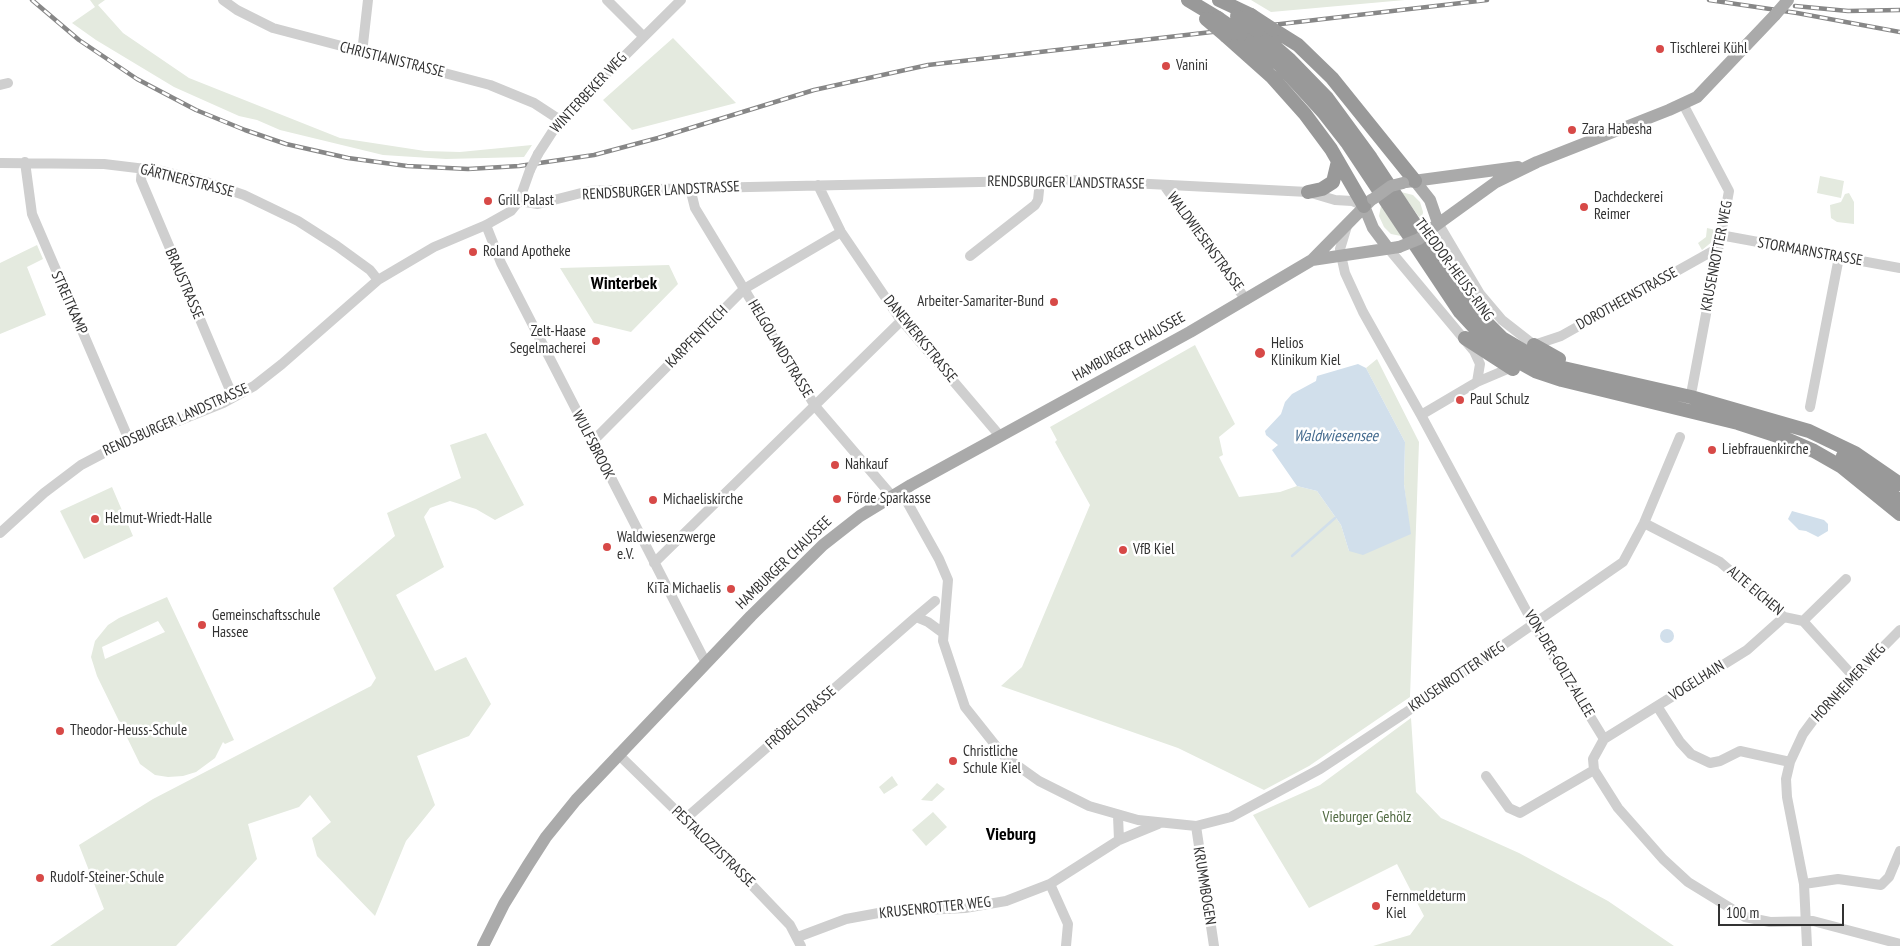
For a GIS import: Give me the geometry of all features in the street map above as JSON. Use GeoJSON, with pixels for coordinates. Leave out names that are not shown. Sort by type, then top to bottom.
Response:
{"type":"FeatureCollection","features":[{"type":"Feature","properties":{"kind":"highway"},"geometry":{"type":"LineString","coordinates":[[1184,0],[1212,18],[1226,36],[1281,86],[1318,130],[1368,203]]}},
{"type":"Feature","properties":{"kind":"highway","name":"THEODOR-HEUSS-RING"},"geometry":{"type":"LineString","coordinates":[[1188,0],[1212,18],[1241,34],[1280,66],[1323,112],[1348,144],[1460,312],[1484,338],[1508,356],[1535,371],[1562,380],[1738,423],[1814,451],[1898,504]]}},
{"type":"Feature","properties":{"kind":"highway","name":"THEODOR-HEUSS-RING"},"geometry":{"type":"LineString","coordinates":[[1212,0],[1257,31],[1327,98],[1371,158],[1468,304],[1483,321],[1517,348],[1559,367],[1783,422],[1848,459],[1898,504]]}},
{"type":"Feature","properties":{"kind":"highway"},"geometry":{"type":"LineString","coordinates":[[1219,0],[1251,15],[1298,45],[1332,78],[1409,182]]}},
{"type":"Feature","properties":{"kind":"highway"},"geometry":{"type":"LineString","coordinates":[[1308,192],[1322,189],[1333,182],[1338,161]]}},
{"type":"Feature","properties":{"kind":"highway"},"geometry":{"type":"LineString","coordinates":[[1466,338],[1510,368],[1549,385],[1587,396],[1646,402]]}},
{"type":"Feature","properties":{"kind":"highway"},"geometry":{"type":"LineString","coordinates":[[1534,345],[1560,359],[1606,378]]}},
{"type":"Feature","properties":{"kind":"main road","name":"HAMBURGER CHAUSSEE"},"geometry":{"type":"LineString","coordinates":[[1312,260],[1394,247],[1419,239],[1477,194],[1537,162],[1683,104],[1704,90],[1788,0]]}},
{"type":"Feature","properties":{"kind":"main road","name":"HAMBURGER CHAUSSEE"},"geometry":{"type":"LineString","coordinates":[[1656,114],[1665,106],[1695,90],[1704,90]]}},
{"type":"Feature","properties":{"kind":"main road","name":"HAMBURGER CHAUSSEE"},"geometry":{"type":"LineString","coordinates":[[483,946],[504,904],[546,837],[618,754],[823,545],[860,516],[897,493],[1246,300],[1312,260],[1368,203],[1391,186],[1490,172],[1537,162]]}},
{"type":"Feature","properties":{"kind":"main road"},"geometry":{"type":"LineString","coordinates":[[1409,182],[1430,200],[1435,226]]}},
{"type":"Feature","properties":{"kind":"main road"},"geometry":{"type":"LineString","coordinates":[[1368,203],[1373,228],[1394,247]]}},
{"type":"Feature","properties":{"kind":"street","name":"CHRISTIANISTRASSE"},"geometry":{"type":"LineString","coordinates":[[223,0],[237,10],[273,28],[362,53],[490,85],[534,103],[560,120]]}},
{"type":"Feature","properties":{"kind":"street"},"geometry":{"type":"LineString","coordinates":[[362,53],[368,0]]}},
{"type":"Feature","properties":{"kind":"street"},"geometry":{"type":"LineString","coordinates":[[607,0],[643,36]]}},
{"type":"Feature","properties":{"kind":"street","name":"WINTERBEKER WEG"},"geometry":{"type":"LineString","coordinates":[[519,201],[538,154],[560,120],[681,0]]}},
{"type":"Feature","properties":{"kind":"street","name":"KRUSENROTTER WEG"},"geometry":{"type":"LineString","coordinates":[[1683,104],[1729,191],[1692,389]]}},
{"type":"Feature","properties":{"kind":"street","name":"STREITKAMP"},"geometry":{"type":"LineString","coordinates":[[25,162],[28,202],[35,222],[129,440]]}},
{"type":"Feature","properties":{"kind":"street","name":"GÄRTNERSTRASSE"},"geometry":{"type":"LineString","coordinates":[[0,163],[95,163],[142,168],[206,182],[244,195],[279,211],[337,246],[370,270],[378,280]]}},
{"type":"Feature","properties":{"kind":"street","name":"BRAUSTRASSE"},"geometry":{"type":"LineString","coordinates":[[142,168],[141,180],[233,398]]}},
{"type":"Feature","properties":{"kind":"street"},"geometry":{"type":"LineString","coordinates":[[970,256],[1035,205],[1038,200],[1040,180]]}},
{"type":"Feature","properties":{"kind":"street","name":"RENDSBURGER LANDSTRASSE"},"geometry":{"type":"LineString","coordinates":[[0,533],[69,474],[90,460],[129,440],[233,398],[254,386],[378,280],[434,247],[511,211],[519,201],[538,204],[589,191],[1040,180],[1308,192],[1335,200],[1368,203]]}},
{"type":"Feature","properties":{"kind":"street","name":"DANEWERKSTRASSE"},"geometry":{"type":"LineString","coordinates":[[818,185],[841,232],[901,321],[1000,436]]}},
{"type":"Feature","properties":{"kind":"street","name":"WALDWIESENSTRASSE"},"geometry":{"type":"LineString","coordinates":[[1164,185],[1246,300]]}},
{"type":"Feature","properties":{"kind":"street","name":"HELGOLANDSTRASSE"},"geometry":{"type":"LineString","coordinates":[[690,188],[695,208],[815,406],[897,493],[939,559],[948,580],[943,633]]}},
{"type":"Feature","properties":{"kind":"street","name":"WULFSBROOK"},"geometry":{"type":"LineString","coordinates":[[486,224],[502,263],[706,663]]}},
{"type":"Feature","properties":{"kind":"street","name":"VON-DER-GOLTZ-ALLEE"},"geometry":{"type":"LineString","coordinates":[[1347,226],[1341,256],[1345,273],[1363,312],[1421,415],[1534,625],[1604,739]]}},
{"type":"Feature","properties":{"kind":"street","name":"THEODOR-HEUSS-RING"},"geometry":{"type":"LineString","coordinates":[[1435,226],[1480,294],[1502,320],[1534,345]]}},
{"type":"Feature","properties":{"kind":"street","name":"KARPFENTEICH"},"geometry":{"type":"LineString","coordinates":[[591,440],[598,436],[744,290],[841,232]]}},
{"type":"Feature","properties":{"kind":"street","name":"STORMARNSTRASSE"},"geometry":{"type":"LineString","coordinates":[[1720,235],[1900,268]]}},
{"type":"Feature","properties":{"kind":"street"},"geometry":{"type":"LineString","coordinates":[[1394,247],[1466,338],[1480,360],[1478,382]]}},
{"type":"Feature","properties":{"kind":"street","name":"DOROTHEENSTRASSE"},"geometry":{"type":"LineString","coordinates":[[1534,345],[1561,336],[1718,248]]}},
{"type":"Feature","properties":{"kind":"street"},"geometry":{"type":"LineString","coordinates":[[1810,407],[1839,257]]}},
{"type":"Feature","properties":{"kind":"street"},"geometry":{"type":"LineString","coordinates":[[654,563],[901,321]]}},
{"type":"Feature","properties":{"kind":"street"},"geometry":{"type":"LineString","coordinates":[[1421,415],[1478,382],[1510,368]]}},
{"type":"Feature","properties":{"kind":"street","name":"KRUSENROTTER WEG"},"geometry":{"type":"LineString","coordinates":[[943,633],[945,651],[965,707],[1004,756],[1039,782],[1072,798],[1118,816],[1159,824],[1196,826],[1231,818],[1320,769],[1534,625],[1623,562],[1644,523],[1680,437]]}},
{"type":"Feature","properties":{"kind":"street","name":"ALTE EICHEN"},"geometry":{"type":"LineString","coordinates":[[1644,523],[1720,562],[1784,617],[1803,621],[1853,676]]}},
{"type":"Feature","properties":{"kind":"street"},"geometry":{"type":"LineString","coordinates":[[1803,621],[1846,579]]}},
{"type":"Feature","properties":{"kind":"street","name":"FRÖBELSTRASSE"},"geometry":{"type":"LineString","coordinates":[[685,819],[935,600]]}},
{"type":"Feature","properties":{"kind":"street"},"geometry":{"type":"LineString","coordinates":[[916,617],[928,622],[943,633]]}},
{"type":"Feature","properties":{"kind":"street","name":"VOGELHAIN"},"geometry":{"type":"LineString","coordinates":[[1604,739],[1747,650],[1784,617]]}},
{"type":"Feature","properties":{"kind":"street","name":"HORNHEIMER WEG"},"geometry":{"type":"LineString","coordinates":[[1807,946],[1804,884],[1787,797],[1786,779],[1790,762],[1803,734],[1820,711],[1900,630]]}},
{"type":"Feature","properties":{"kind":"street"},"geometry":{"type":"LineString","coordinates":[[1657,706],[1680,742],[1691,754],[1710,762],[1720,761],[1740,750],[1790,762]]}},
{"type":"Feature","properties":{"kind":"street"},"geometry":{"type":"LineString","coordinates":[[1604,739],[1594,759],[1594,770],[1618,808],[1663,860],[1688,882],[1745,917],[1770,922],[1813,921],[1900,944]]}},
{"type":"Feature","properties":{"kind":"street","name":"PESTALOZZISTRASSE"},"geometry":{"type":"LineString","coordinates":[[618,754],[746,879],[790,925],[799,942]]}},
{"type":"Feature","properties":{"kind":"street"},"geometry":{"type":"LineString","coordinates":[[1486,776],[1509,808],[1520,813],[1594,770]]}},
{"type":"Feature","properties":{"kind":"street"},"geometry":{"type":"LineString","coordinates":[[1118,816],[1119,840]]}},
{"type":"Feature","properties":{"kind":"street","name":"KRUSENROTTER WEG"},"geometry":{"type":"LineString","coordinates":[[799,942],[846,919],[884,912],[965,908],[1006,901],[1050,884],[1119,840],[1159,824]]}},
{"type":"Feature","properties":{"kind":"street","name":"KRUMMBOGEN"},"geometry":{"type":"LineString","coordinates":[[1196,826],[1214,946]]}},
{"type":"Feature","properties":{"kind":"street"},"geometry":{"type":"LineString","coordinates":[[1804,884],[1838,879],[1881,885],[1889,877],[1900,851]]}},
{"type":"Feature","properties":{"kind":"street"},"geometry":{"type":"LineString","coordinates":[[1050,884],[1068,924],[1066,946]]}},
{"type":"Feature","properties":{"kind":"green space"},"geometry":{"type":"Polygon","coordinates":[[[90,0],[105,0],[98,5],[123,33],[189,78],[340,138],[425,151],[460,152],[532,145],[524,157],[446,159],[383,155],[280,130],[257,120],[239,116],[174,87],[96,40],[72,23],[95,7],[90,0]]]}},
{"type":"Feature","properties":{"kind":"green space"},"geometry":{"type":"Polygon","coordinates":[[[1251,0],[1405,0],[1271,12],[1251,0]]]}},
{"type":"Feature","properties":{"kind":"green space"},"geometry":{"type":"Polygon","coordinates":[[[673,38],[736,103],[632,130],[603,100],[673,38]]]}},
{"type":"Feature","properties":{"kind":"green space"},"geometry":{"type":"Polygon","coordinates":[[[1820,176],[1844,181],[1841,198],[1817,193],[1820,176]]]}},
{"type":"Feature","properties":{"kind":"green space"},"geometry":{"type":"Polygon","coordinates":[[[1401,192],[1413,195],[1420,202],[1423,212],[1422,221],[1401,192]]]}},
{"type":"Feature","properties":{"kind":"green space"},"geometry":{"type":"Polygon","coordinates":[[[1849,193],[1854,202],[1854,224],[1837,222],[1831,218],[1830,205],[1841,202],[1845,194],[1849,193]]]}},
{"type":"Feature","properties":{"kind":"green space"},"geometry":{"type":"Polygon","coordinates":[[[1381,206],[1401,236],[1391,234],[1384,227],[1379,216],[1381,206]]]}},
{"type":"Feature","properties":{"kind":"green space"},"geometry":{"type":"Polygon","coordinates":[[[1707,228],[1716,230],[1713,241],[1702,250],[1698,243],[1706,237],[1707,228]]]}},
{"type":"Feature","properties":{"kind":"green space"},"geometry":{"type":"Polygon","coordinates":[[[37,245],[43,259],[27,267],[46,315],[0,334],[0,263],[37,245]]]}},
{"type":"Feature","properties":{"kind":"green space"},"geometry":{"type":"Polygon","coordinates":[[[669,265],[678,284],[631,332],[594,323],[560,268],[669,265]]]}},
{"type":"Feature","properties":{"kind":"green space"},"geometry":{"type":"Polygon","coordinates":[[[1195,345],[1235,424],[1219,437],[1223,455],[1219,457],[1239,497],[1280,492],[1297,486],[1317,491],[1341,525],[1349,551],[1410,533],[1404,484],[1405,442],[1366,368],[1377,359],[1419,442],[1410,697],[1309,766],[1264,790],[1178,748],[1001,686],[1022,667],[1090,505],[1055,442],[1057,440],[1050,427],[1195,345]]]}},
{"type":"Feature","properties":{"kind":"green space"},"geometry":{"type":"Polygon","coordinates":[[[486,433],[524,505],[495,520],[476,509],[450,501],[430,508],[424,517],[444,567],[396,595],[435,671],[466,657],[491,704],[469,736],[417,756],[435,805],[406,841],[375,916],[317,856],[312,838],[331,822],[310,795],[299,807],[248,824],[257,859],[176,946],[50,946],[104,909],[79,845],[153,799],[371,686],[376,678],[333,588],[395,536],[387,513],[461,478],[450,445],[486,433]]]}},
{"type":"Feature","properties":{"kind":"green space","name":"Helmut-Wriedt-Halle"},"geometry":{"type":"Polygon","coordinates":[[[112,487],[133,536],[84,559],[60,511],[112,487]]]}},
{"type":"Feature","properties":{"kind":"green space"},"geometry":{"type":"Polygon","coordinates":[[[167,597],[234,740],[225,744],[223,742],[215,758],[196,772],[183,776],[168,777],[155,775],[140,764],[97,676],[91,657],[95,641],[108,625],[119,618],[167,597]],[[158,621],[102,647],[105,659],[165,632],[158,621]]]}},
{"type":"Feature","properties":{"kind":"green space","name":"Vieburger Gehölz"},"geometry":{"type":"Polygon","coordinates":[[[1411,718],[1416,792],[1441,818],[1519,853],[1608,901],[1674,946],[1373,946],[1410,935],[1424,916],[1397,864],[1309,908],[1253,815],[1320,785],[1411,718]]]}},
{"type":"Feature","properties":{"kind":"green space"},"geometry":{"type":"Polygon","coordinates":[[[892,776],[898,785],[884,794],[879,787],[892,776]]]}},
{"type":"Feature","properties":{"kind":"green space"},"geometry":{"type":"Polygon","coordinates":[[[937,783],[945,789],[932,801],[921,800],[937,783]]]}},
{"type":"Feature","properties":{"kind":"green space"},"geometry":{"type":"Polygon","coordinates":[[[933,812],[947,827],[926,846],[912,830],[933,812]]]}},
{"type":"Feature","properties":{"kind":"water","name":"Waldwiesensee"},"geometry":{"type":"Polygon","coordinates":[[[1358,364],[1366,368],[1405,442],[1404,484],[1411,534],[1363,555],[1349,551],[1341,525],[1317,491],[1297,486],[1272,450],[1278,445],[1266,435],[1265,431],[1281,414],[1285,402],[1292,394],[1316,381],[1317,376],[1358,364]]]}},
{"type":"Feature","properties":{"kind":"water"},"geometry":{"type":"Polygon","coordinates":[[[1792,511],[1824,520],[1828,524],[1828,531],[1818,537],[1799,530],[1788,519],[1792,511]]]}},
{"type":"Feature","properties":{"kind":"water"},"geometry":{"type":"Polygon","coordinates":[[[1667,629],[1672,631],[1674,636],[1672,641],[1667,643],[1662,641],[1660,636],[1662,631],[1667,629]]]}},
{"type":"Feature","properties":{"kind":"waterway"},"geometry":{"type":"LineString","coordinates":[[1292,556],[1335,518]]}},
{"type":"Feature","properties":{"kind":"railway"},"geometry":{"type":"LineString","coordinates":[[32,0],[79,40],[137,79],[196,110],[245,130],[286,144],[348,158],[407,166],[468,169],[519,166],[594,155],[658,138],[814,90],[928,65],[1487,0]]}},
{"type":"Feature","properties":{"kind":"railway"},"geometry":{"type":"LineString","coordinates":[[1709,0],[1797,13],[1900,32]]}},
{"type":"Feature","properties":{"kind":"railway"},"geometry":{"type":"LineString","coordinates":[[1795,6],[1848,11],[1900,10]]}},
{"type":"Feature","properties":{"kind":"place","name":"Tischlerei Kühl"},"geometry":{"type":"Point","coordinates":[1660,49]}},
{"type":"Feature","properties":{"kind":"place","name":"Vanini"},"geometry":{"type":"Point","coordinates":[1166,66]}},
{"type":"Feature","properties":{"kind":"place","name":"Zara Habesha"},"geometry":{"type":"Point","coordinates":[1572,130]}},
{"type":"Feature","properties":{"kind":"place","name":"Grill Palast"},"geometry":{"type":"Point","coordinates":[488,201]}},
{"type":"Feature","properties":{"kind":"place","name":"Dachdeckerei Reimer"},"geometry":{"type":"Point","coordinates":[1584,207]}},
{"type":"Feature","properties":{"kind":"place","name":"Roland Apotheke"},"geometry":{"type":"Point","coordinates":[473,252]}},
{"type":"Feature","properties":{"kind":"place","name":"Arbeiter-Samariter-Bund"},"geometry":{"type":"Point","coordinates":[1054,302]}},
{"type":"Feature","properties":{"kind":"place","name":"Zelt-Haase Segelmacherei"},"geometry":{"type":"Point","coordinates":[596,341]}},
{"type":"Feature","properties":{"kind":"place","name":"Helios Klinikum Kiel"},"geometry":{"type":"Point","coordinates":[1260,353]}},
{"type":"Feature","properties":{"kind":"place","name":"Paul Schulz"},"geometry":{"type":"Point","coordinates":[1460,400]}},
{"type":"Feature","properties":{"kind":"place","name":"Liebfrauenkirche"},"geometry":{"type":"Point","coordinates":[1712,450]}},
{"type":"Feature","properties":{"kind":"place","name":"Nahkauf"},"geometry":{"type":"Point","coordinates":[835,465]}},
{"type":"Feature","properties":{"kind":"place","name":"Förde Sparkasse"},"geometry":{"type":"Point","coordinates":[837,499]}},
{"type":"Feature","properties":{"kind":"place","name":"Michaeliskirche"},"geometry":{"type":"Point","coordinates":[653,500]}},
{"type":"Feature","properties":{"kind":"place","name":"Helmut-Wriedt-Halle"},"geometry":{"type":"Point","coordinates":[95,519]}},
{"type":"Feature","properties":{"kind":"place","name":"Waldwiesenzwerge e.V."},"geometry":{"type":"Point","coordinates":[607,547]}},
{"type":"Feature","properties":{"kind":"place","name":"VfB Kiel"},"geometry":{"type":"Point","coordinates":[1123,550]}},
{"type":"Feature","properties":{"kind":"place","name":"KiTa Michaelis"},"geometry":{"type":"Point","coordinates":[731,589]}},
{"type":"Feature","properties":{"kind":"place","name":"Gemeinschaftsschule Hassee"},"geometry":{"type":"Point","coordinates":[202,625]}},
{"type":"Feature","properties":{"kind":"place","name":"Theodor-Heuss-Schule"},"geometry":{"type":"Point","coordinates":[60,731]}},
{"type":"Feature","properties":{"kind":"place","name":"Christliche Schule Kiel"},"geometry":{"type":"Point","coordinates":[953,761]}},
{"type":"Feature","properties":{"kind":"place","name":"Rudolf-Steiner-Schule"},"geometry":{"type":"Point","coordinates":[40,878]}},
{"type":"Feature","properties":{"kind":"place","name":"Fernmeldeturm Kiel"},"geometry":{"type":"Point","coordinates":[1376,906]}},
{"type":"Feature","properties":{"kind":"district","name":"Winterbek"},"geometry":{"type":"Point","coordinates":[624,284]}},
{"type":"Feature","properties":{"kind":"district","name":"Vieburg"},"geometry":{"type":"Point","coordinates":[1011,835]}}]}
